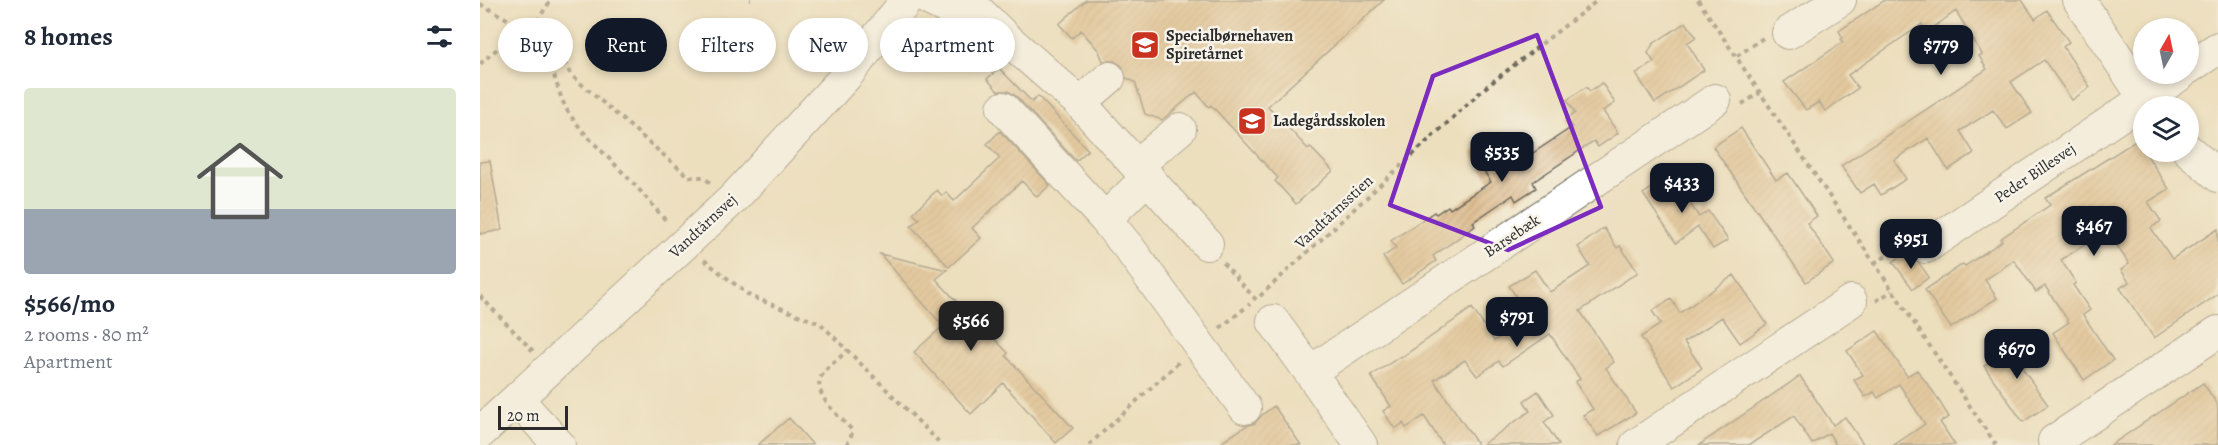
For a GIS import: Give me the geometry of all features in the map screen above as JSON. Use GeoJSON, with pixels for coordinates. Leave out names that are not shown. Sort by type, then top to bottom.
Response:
{"type":"FeatureCollection","features":[{"type":"Feature","properties":{"kind":"street","name":"Vandtårnsvej"},"geometry":{"type":"LineString","coordinates":[[480,433],[734,198],[847,75],[908,0]]}},
{"type":"Feature","properties":{"kind":"street"},"geometry":{"type":"LineString","coordinates":[[930,0],[966,18]]}},
{"type":"Feature","properties":{"kind":"street"},"geometry":{"type":"LineString","coordinates":[[967,0],[985,18]]}},
{"type":"Feature","properties":{"kind":"street"},"geometry":{"type":"LineString","coordinates":[[1788,33],[1840,0]]}},
{"type":"Feature","properties":{"kind":"street"},"geometry":{"type":"LineString","coordinates":[[2079,0],[2142,96]]}},
{"type":"Feature","properties":{"kind":"street"},"geometry":{"type":"LineString","coordinates":[[1015,46],[1080,103],[1207,244]]}},
{"type":"Feature","properties":{"kind":"street"},"geometry":{"type":"LineString","coordinates":[[2199,61],[2218,48]]}},
{"type":"Feature","properties":{"kind":"street"},"geometry":{"type":"LineString","coordinates":[[1080,103],[1109,78]]}},
{"type":"Feature","properties":{"kind":"street","name":"Peder Billesvej"},"geometry":{"type":"LineString","coordinates":[[2155,96],[2169,84]]}},
{"type":"Feature","properties":{"kind":"street","name":"Barsebæk"},"geometry":{"type":"LineString","coordinates":[[1310,372],[1715,100]]}},
{"type":"Feature","properties":{"kind":"street"},"geometry":{"type":"LineString","coordinates":[[1003,108],[1129,248],[1245,408]]}},
{"type":"Feature","properties":{"kind":"street","name":"Peder Billesvej"},"geometry":{"type":"LineString","coordinates":[[1926,247],[2133,112]]}},
{"type":"Feature","properties":{"kind":"street"},"geometry":{"type":"LineString","coordinates":[[1105,219],[1142,171],[1180,129]]}},
{"type":"Feature","properties":{"kind":"street"},"geometry":{"type":"LineString","coordinates":[[2199,160],[2218,176]]}},
{"type":"Feature","properties":{"kind":"street"},"geometry":{"type":"LineString","coordinates":[[1636,445],[1851,301]]}},
{"type":"Feature","properties":{"kind":"street"},"geometry":{"type":"LineString","coordinates":[[1265,310],[1361,445]]}},
{"type":"Feature","properties":{"kind":"street"},"geometry":{"type":"LineString","coordinates":[[2054,441],[2218,332]]}},
{"type":"Feature","properties":{"kind":"street"},"geometry":{"type":"LineString","coordinates":[[517,399],[559,445]]}},
{"type":"Feature","properties":{"kind":"path"},"geometry":{"type":"LineString","coordinates":[[539,18],[551,0]]}},
{"type":"Feature","properties":{"kind":"path","name":"Vandtårnsstien"},"geometry":{"type":"LineString","coordinates":[[1089,445],[1199,344],[1265,310],[1486,87],[1598,0]]}},
{"type":"Feature","properties":{"kind":"path"},"geometry":{"type":"LineString","coordinates":[[1698,0],[1996,445]]}},
{"type":"Feature","properties":{"kind":"path"},"geometry":{"type":"LineString","coordinates":[[480,4],[506,18]]}},
{"type":"Feature","properties":{"kind":"path"},"geometry":{"type":"LineString","coordinates":[[480,64],[498,48]]}},
{"type":"Feature","properties":{"kind":"path"},"geometry":{"type":"LineString","coordinates":[[553,72],[569,114],[669,223]]}},
{"type":"Feature","properties":{"kind":"path"},"geometry":{"type":"LineString","coordinates":[[569,72],[689,177],[703,177],[734,198]]}},
{"type":"Feature","properties":{"kind":"path"},"geometry":{"type":"LineString","coordinates":[[1207,244],[1265,310]]}},
{"type":"Feature","properties":{"kind":"path"},"geometry":{"type":"LineString","coordinates":[[698,256],[750,296],[821,324],[942,445]]}},
{"type":"Feature","properties":{"kind":"path"},"geometry":{"type":"LineString","coordinates":[[480,296],[550,368]]}},
{"type":"Feature","properties":{"kind":"path"},"geometry":{"type":"LineString","coordinates":[[848,445],[853,431],[821,395],[819,385],[822,375],[849,350]]}},
{"type":"Feature","properties":{"kind":"highlighted area"},"geometry":{"type":"Polygon","coordinates":[[[1537,35],[1601,207],[1508,250],[1390,205],[1433,76],[1537,35]]]}},
{"type":"Feature","properties":{"kind":"building"},"geometry":{"type":"Polygon","coordinates":[[[1086,0],[1384,0],[1268,106],[1308,149],[1310,147],[1333,171],[1296,204],[1275,181],[1278,178],[1211,105],[1209,107],[1196,92],[1162,120],[1145,114],[1135,82],[1126,78],[1122,66],[1114,61],[1103,61],[1099,51],[1081,30],[1072,38],[1059,24],[1086,0]]]}},
{"type":"Feature","properties":{"kind":"building"},"geometry":{"type":"Polygon","coordinates":[[[1885,0],[2022,0],[2035,19],[2047,10],[2069,42],[2063,47],[2090,87],[2072,100],[2044,60],[2011,82],[2032,113],[2007,129],[1993,110],[1960,131],[1974,153],[1948,170],[1928,138],[1894,160],[1906,179],[1881,195],[1874,184],[1860,193],[1841,166],[1987,69],[1979,56],[1982,54],[1956,11],[1927,32],[1922,24],[1848,75],[1858,88],[1825,111],[1819,102],[1806,110],[1784,82],[1843,42],[1839,31],[1885,0]]]}},
{"type":"Feature","properties":{"kind":"building"},"geometry":{"type":"Polygon","coordinates":[[[1686,22],[1696,37],[1687,43],[1704,70],[1655,103],[1636,74],[1654,62],[1648,53],[1653,44],[1686,22]]]}},
{"type":"Feature","properties":{"kind":"building"},"geometry":{"type":"Polygon","coordinates":[[[995,72],[1003,72],[1032,102],[1038,96],[1088,150],[1076,161],[1016,96],[1008,91],[998,91],[987,79],[995,72]]]}},
{"type":"Feature","properties":{"kind":"building"},"geometry":{"type":"Polygon","coordinates":[[[1602,83],[1615,103],[1603,111],[1618,133],[1598,147],[1594,141],[1533,182],[1536,188],[1516,201],[1513,195],[1473,222],[1475,226],[1433,256],[1436,261],[1402,284],[1383,257],[1396,248],[1391,241],[1434,212],[1436,214],[1448,206],[1450,209],[1491,182],[1472,153],[1488,142],[1493,149],[1505,141],[1509,146],[1511,145],[1521,161],[1572,127],[1566,119],[1575,113],[1567,100],[1586,87],[1590,91],[1602,83]]]}},
{"type":"Feature","properties":{"kind":"building"},"geometry":{"type":"Polygon","coordinates":[[[1741,128],[1776,180],[1788,173],[1817,216],[1807,223],[1834,263],[1806,282],[1713,147],[1741,128]]]}},
{"type":"Feature","properties":{"kind":"building"},"geometry":{"type":"Polygon","coordinates":[[[1000,131],[1050,185],[1037,197],[1022,181],[972,228],[981,238],[949,267],[911,226],[919,219],[913,213],[937,190],[942,196],[946,192],[954,201],[1000,158],[987,144],[1000,131]]]}},
{"type":"Feature","properties":{"kind":"building"},"geometry":{"type":"Polygon","coordinates":[[[2133,143],[2133,162],[2151,162],[2169,189],[2148,202],[2161,221],[2151,228],[2172,259],[2218,229],[2218,294],[2154,338],[2120,288],[2129,282],[2121,270],[2129,264],[2107,230],[2061,260],[2076,283],[2073,285],[2090,310],[2083,315],[2113,360],[2084,380],[2053,333],[2069,322],[2045,286],[2036,292],[2014,260],[1985,280],[1997,298],[1951,328],[1925,290],[2002,241],[2000,239],[2050,205],[2045,198],[2133,143]]]}},
{"type":"Feature","properties":{"kind":"building"},"geometry":{"type":"Polygon","coordinates":[[[490,161],[502,230],[480,234],[480,162],[490,161]]]}},
{"type":"Feature","properties":{"kind":"building"},"geometry":{"type":"Polygon","coordinates":[[[1671,175],[1699,217],[1708,211],[1728,240],[1713,249],[1698,227],[1676,243],[1643,194],[1671,175]]]}},
{"type":"Feature","properties":{"kind":"building"},"geometry":{"type":"Polygon","coordinates":[[[1604,228],[1617,248],[1620,246],[1638,272],[1580,311],[1614,362],[1606,368],[1636,413],[1598,436],[1583,415],[1593,409],[1575,382],[1580,379],[1550,334],[1503,366],[1499,361],[1477,376],[1465,360],[1434,380],[1478,445],[1443,445],[1424,416],[1406,428],[1403,423],[1395,429],[1383,411],[1391,406],[1371,376],[1472,308],[1494,341],[1530,317],[1509,286],[1535,270],[1550,292],[1590,266],[1578,247],[1604,228]]]}},
{"type":"Feature","properties":{"kind":"building"},"geometry":{"type":"Polygon","coordinates":[[[1909,251],[1911,258],[1919,263],[1929,277],[1913,289],[1893,262],[1909,251]]]}},
{"type":"Feature","properties":{"kind":"building"},"geometry":{"type":"Polygon","coordinates":[[[880,254],[947,270],[936,279],[987,334],[989,333],[1008,353],[1006,356],[1073,428],[1056,443],[1003,383],[971,414],[914,352],[943,326],[880,254]]]}},
{"type":"Feature","properties":{"kind":"building"},"geometry":{"type":"Polygon","coordinates":[[[1734,275],[1767,324],[1740,343],[1722,317],[1684,342],[1702,368],[1674,387],[1641,337],[1661,324],[1652,311],[1671,299],[1680,313],[1734,275]]]}},
{"type":"Feature","properties":{"kind":"building"},"geometry":{"type":"Polygon","coordinates":[[[1877,331],[1907,376],[1917,370],[1934,393],[1949,417],[1940,422],[1955,445],[1894,445],[1925,424],[1899,384],[1878,398],[1874,392],[1865,397],[1854,380],[1863,375],[1847,351],[1877,331]]]}},
{"type":"Feature","properties":{"kind":"building"},"geometry":{"type":"Polygon","coordinates":[[[2024,339],[2037,358],[2022,368],[2048,405],[2023,422],[1984,366],[2024,339]]]}},
{"type":"Feature","properties":{"kind":"building"},"geometry":{"type":"Polygon","coordinates":[[[1800,376],[1833,425],[1845,417],[1864,445],[1836,445],[1829,433],[1812,444],[1794,416],[1749,445],[1699,445],[1800,376]]]}},
{"type":"Feature","properties":{"kind":"building"},"geometry":{"type":"Polygon","coordinates":[[[2203,383],[2218,405],[2218,445],[2111,445],[2203,383]]]}},
{"type":"Feature","properties":{"kind":"building"},"geometry":{"type":"Polygon","coordinates":[[[1538,391],[1554,415],[1544,422],[1559,445],[1482,445],[1530,411],[1524,401],[1538,391]]]}},
{"type":"Feature","properties":{"kind":"building"},"geometry":{"type":"Polygon","coordinates":[[[1274,406],[1301,445],[1218,445],[1246,426],[1255,423],[1274,406]]]}},
{"type":"Feature","properties":{"kind":"building"},"geometry":{"type":"Polygon","coordinates":[[[789,418],[813,445],[758,445],[789,418]]]}},
{"type":"Feature","properties":{"kind":"place","name":"Specialbørnehaven Spiretårnet"},"geometry":{"type":"Point","coordinates":[1145,45]}},
{"type":"Feature","properties":{"kind":"place","name":"Ladegårdsskolen"},"geometry":{"type":"Point","coordinates":[1252,121]}}]}
